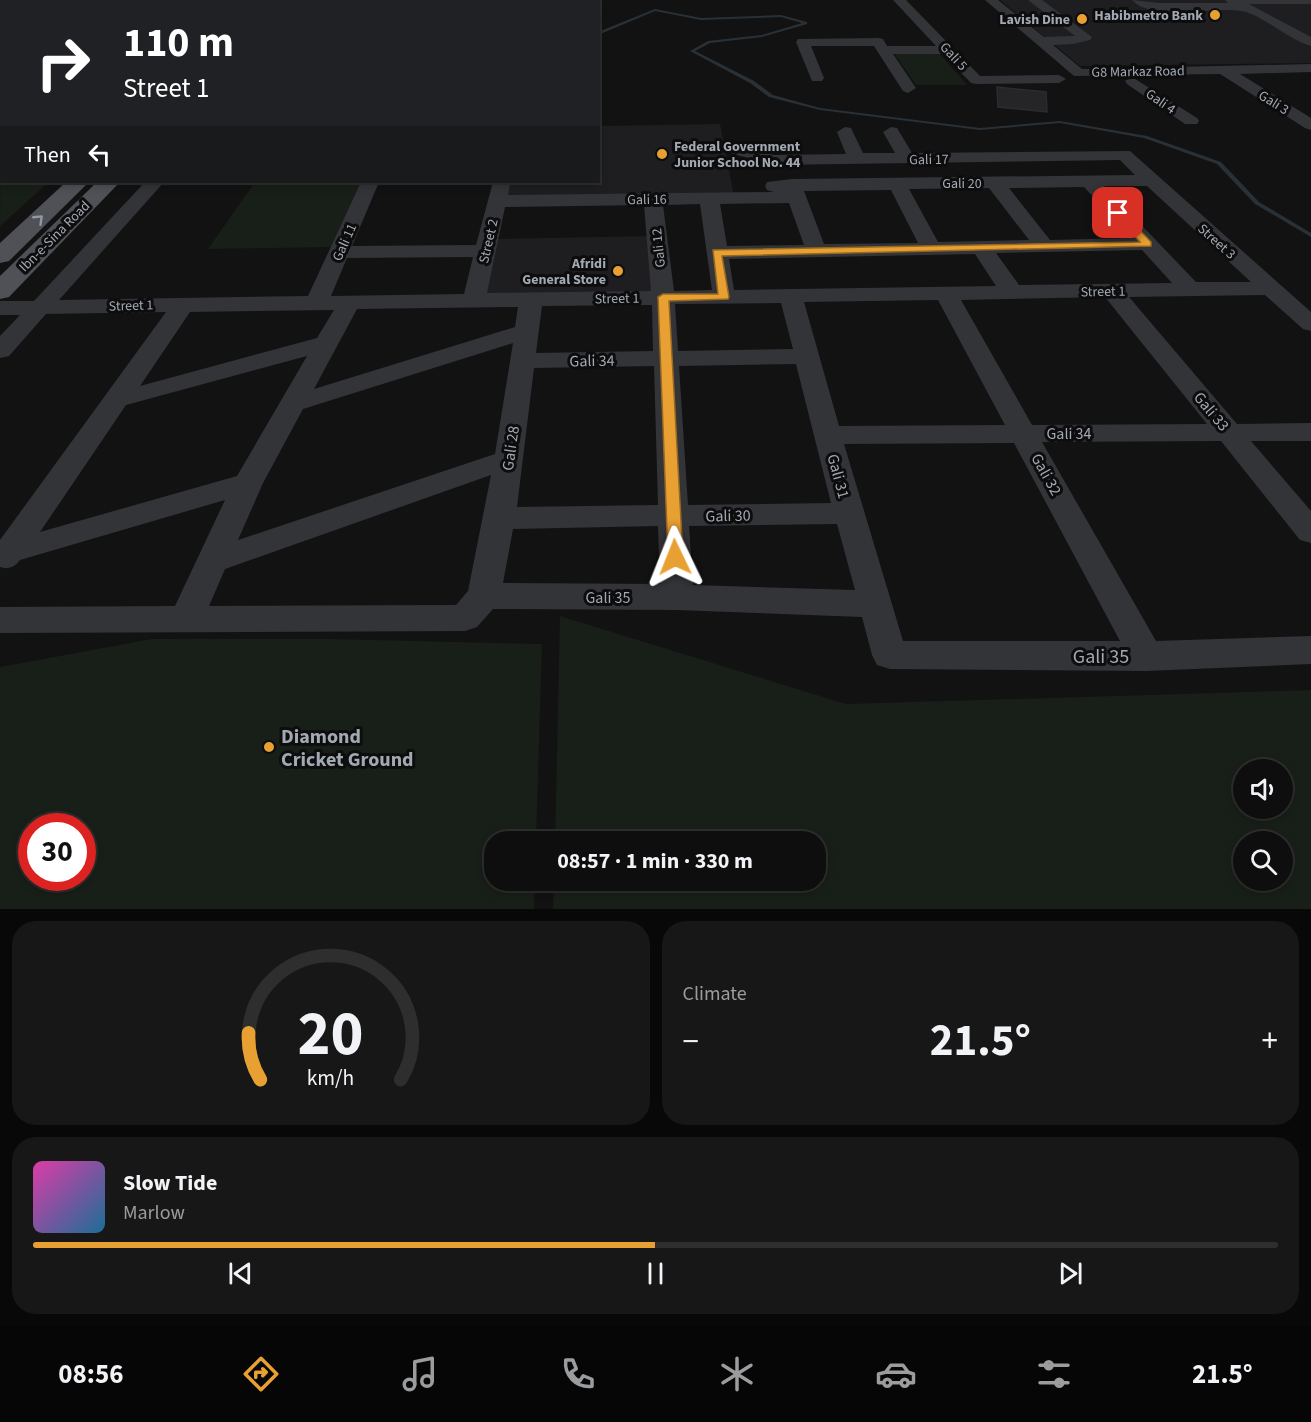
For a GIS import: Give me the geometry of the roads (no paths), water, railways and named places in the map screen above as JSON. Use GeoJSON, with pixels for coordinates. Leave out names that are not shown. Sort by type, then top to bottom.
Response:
{"type":"FeatureCollection","features":[{"type":"Feature","properties":{"kind":"main road","name":"Ibn-e-Sina Road"},"geometry":{"type":"LineString","coordinates":[[1,255],[77,183]]}},
{"type":"Feature","properties":{"kind":"main road","name":"Ibn-e-Sina Road"},"geometry":{"type":"LineString","coordinates":[[0,291],[108,183]]}},
{"type":"Feature","properties":{"kind":"street","name":"Gali 5"},"geometry":{"type":"LineString","coordinates":[[899,0],[976,80],[1052,72],[1075,81],[1081,76]]}},
{"type":"Feature","properties":{"kind":"street"},"geometry":{"type":"LineString","coordinates":[[1138,0],[1145,5],[1159,7],[1311,0]]}},
{"type":"Feature","properties":{"kind":"street"},"geometry":{"type":"LineString","coordinates":[[989,7],[1037,2],[1085,37],[1073,40],[1040,41]]}},
{"type":"Feature","properties":{"kind":"street"},"geometry":{"type":"LineString","coordinates":[[1236,2],[1311,42]]}},
{"type":"Feature","properties":{"kind":"street","name":"G8 Markaz Road"},"geometry":{"type":"LineString","coordinates":[[989,7],[1040,41],[1081,76],[1132,81],[1311,78]]}},
{"type":"Feature","properties":{"kind":"street"},"geometry":{"type":"LineString","coordinates":[[817,78],[803,42],[949,50]]}},
{"type":"Feature","properties":{"kind":"street"},"geometry":{"type":"LineString","coordinates":[[880,46],[908,88]]}},
{"type":"Feature","properties":{"kind":"street","name":"G8 Markaz Road"},"geometry":{"type":"LineString","coordinates":[[1081,76],[1222,69],[1311,68]]}},
{"type":"Feature","properties":{"kind":"street","name":"Gali 3"},"geometry":{"type":"LineString","coordinates":[[1222,69],[1311,125]]}},
{"type":"Feature","properties":{"kind":"street","name":"Gali 4"},"geometry":{"type":"LineString","coordinates":[[1132,81],[1191,121]]}},
{"type":"Feature","properties":{"kind":"street"},"geometry":{"type":"LineString","coordinates":[[845,132],[857,159]]}},
{"type":"Feature","properties":{"kind":"street"},"geometry":{"type":"LineString","coordinates":[[891,132],[940,183]]}},
{"type":"Feature","properties":{"kind":"street","name":"Gali 17"},"geometry":{"type":"LineString","coordinates":[[736,149],[773,160],[1124,155]]}},
{"type":"Feature","properties":{"kind":"street","name":"Street 3"},"geometry":{"type":"LineString","coordinates":[[1124,155],[1311,324]]}},
{"type":"Feature","properties":{"kind":"street","name":"Gali 20"},"geometry":{"type":"LineString","coordinates":[[787,189],[897,184],[1150,180]]}},
{"type":"Feature","properties":{"kind":"street"},"geometry":{"type":"LineString","coordinates":[[1089,182],[1190,289]]}},
{"type":"Feature","properties":{"kind":"street"},"geometry":{"type":"LineString","coordinates":[[0,351],[154,183]]}},
{"type":"Feature","properties":{"kind":"street","name":"Gali 11"},"geometry":{"type":"LineString","coordinates":[[316,302],[370,183]]}},
{"type":"Feature","properties":{"kind":"street"},"geometry":{"type":"LineString","coordinates":[[995,183],[1044,246]]}},
{"type":"Feature","properties":{"kind":"street"},"geometry":{"type":"LineString","coordinates":[[897,184],[931,248]]}},
{"type":"Feature","properties":{"kind":"street"},"geometry":{"type":"LineString","coordinates":[[787,189],[816,250]]}},
{"type":"Feature","properties":{"kind":"street","name":"Gali 16"},"geometry":{"type":"LineString","coordinates":[[500,191],[653,199],[709,198],[787,189]]}},
{"type":"Feature","properties":{"kind":"street","name":"Street 2"},"geometry":{"type":"LineString","coordinates":[[474,300],[500,191]]}},
{"type":"Feature","properties":{"kind":"street"},"geometry":{"type":"LineString","coordinates":[[709,198],[724,297]]}},
{"type":"Feature","properties":{"kind":"street","name":"Gali 12"},"geometry":{"type":"LineString","coordinates":[[653,199],[663,297],[677,597]]}},
{"type":"Feature","properties":{"kind":"street"},"geometry":{"type":"LineString","coordinates":[[717,253],[1148,244]]}},
{"type":"Feature","properties":{"kind":"street"},"geometry":{"type":"LineString","coordinates":[[981,247],[1012,292]]}},
{"type":"Feature","properties":{"kind":"street"},"geometry":{"type":"LineString","coordinates":[[339,252],[486,250]]}},
{"type":"Feature","properties":{"kind":"street","name":"Street 1"},"geometry":{"type":"LineString","coordinates":[[0,308],[1270,288]]}},
{"type":"Feature","properties":{"kind":"street","name":"Gali 33"},"geometry":{"type":"LineString","coordinates":[[1112,291],[1311,532]]}},
{"type":"Feature","properties":{"kind":"street","name":"Gali 32"},"geometry":{"type":"LineString","coordinates":[[946,294],[1146,656]]}},
{"type":"Feature","properties":{"kind":"street","name":"Gali 31"},"geometry":{"type":"LineString","coordinates":[[791,297],[890,656]]}},
{"type":"Feature","properties":{"kind":"street","name":"Gali 28"},"geometry":{"type":"LineString","coordinates":[[484,596],[500,518],[531,298]]}},
{"type":"Feature","properties":{"kind":"street"},"geometry":{"type":"LineString","coordinates":[[186,619],[248,483],[350,301]]}},
{"type":"Feature","properties":{"kind":"street"},"geometry":{"type":"LineString","coordinates":[[4,557],[184,304]]}},
{"type":"Feature","properties":{"kind":"street"},"geometry":{"type":"LineString","coordinates":[[292,404],[526,331]]}},
{"type":"Feature","properties":{"kind":"street"},"geometry":{"type":"LineString","coordinates":[[116,400],[326,343]]}},
{"type":"Feature","properties":{"kind":"street","name":"Gali 34"},"geometry":{"type":"LineString","coordinates":[[522,361],[807,356]]}},
{"type":"Feature","properties":{"kind":"street","name":"Gali 34"},"geometry":{"type":"LineString","coordinates":[[828,435],[1311,432]]}},
{"type":"Feature","properties":{"kind":"street"},"geometry":{"type":"LineString","coordinates":[[212,561],[509,459]]}},
{"type":"Feature","properties":{"kind":"street"},"geometry":{"type":"LineString","coordinates":[[4,557],[248,483]]}},
{"type":"Feature","properties":{"kind":"street","name":"Gali 30"},"geometry":{"type":"LineString","coordinates":[[500,518],[849,513]]}},
{"type":"Feature","properties":{"kind":"street"},"geometry":{"type":"LineString","coordinates":[[0,620],[465,618],[484,596]]}},
{"type":"Feature","properties":{"kind":"street","name":"Gali 35"},"geometry":{"type":"LineString","coordinates":[[484,596],[677,597],[875,604]]}},
{"type":"Feature","properties":{"kind":"street","name":"Gali 35"},"geometry":{"type":"LineString","coordinates":[[890,656],[1146,656],[1311,650]]}},
{"type":"Feature","properties":{"kind":"waterway"},"geometry":{"type":"LineString","coordinates":[[600,33],[655,10],[701,19],[781,16],[806,23],[762,36],[709,42],[692,51],[752,82],[771,96],[820,109],[980,129],[1060,122],[1145,137],[1219,163],[1257,203],[1311,235]]}},
{"type":"Feature","properties":{"kind":"place","name":"Habibmetro Bank"},"geometry":{"type":"Point","coordinates":[1215,15]}},
{"type":"Feature","properties":{"kind":"place","name":"Lavish Dine"},"geometry":{"type":"Point","coordinates":[1082,19]}},
{"type":"Feature","properties":{"kind":"place","name":"Federal Government Junior School No. 44"},"geometry":{"type":"Point","coordinates":[662,154]}},
{"type":"Feature","properties":{"kind":"place","name":"Afridi General Store"},"geometry":{"type":"Point","coordinates":[618,271]}},
{"type":"Feature","properties":{"kind":"place","name":"Diamond Cricket Ground"},"geometry":{"type":"Point","coordinates":[269,747]}}]}
